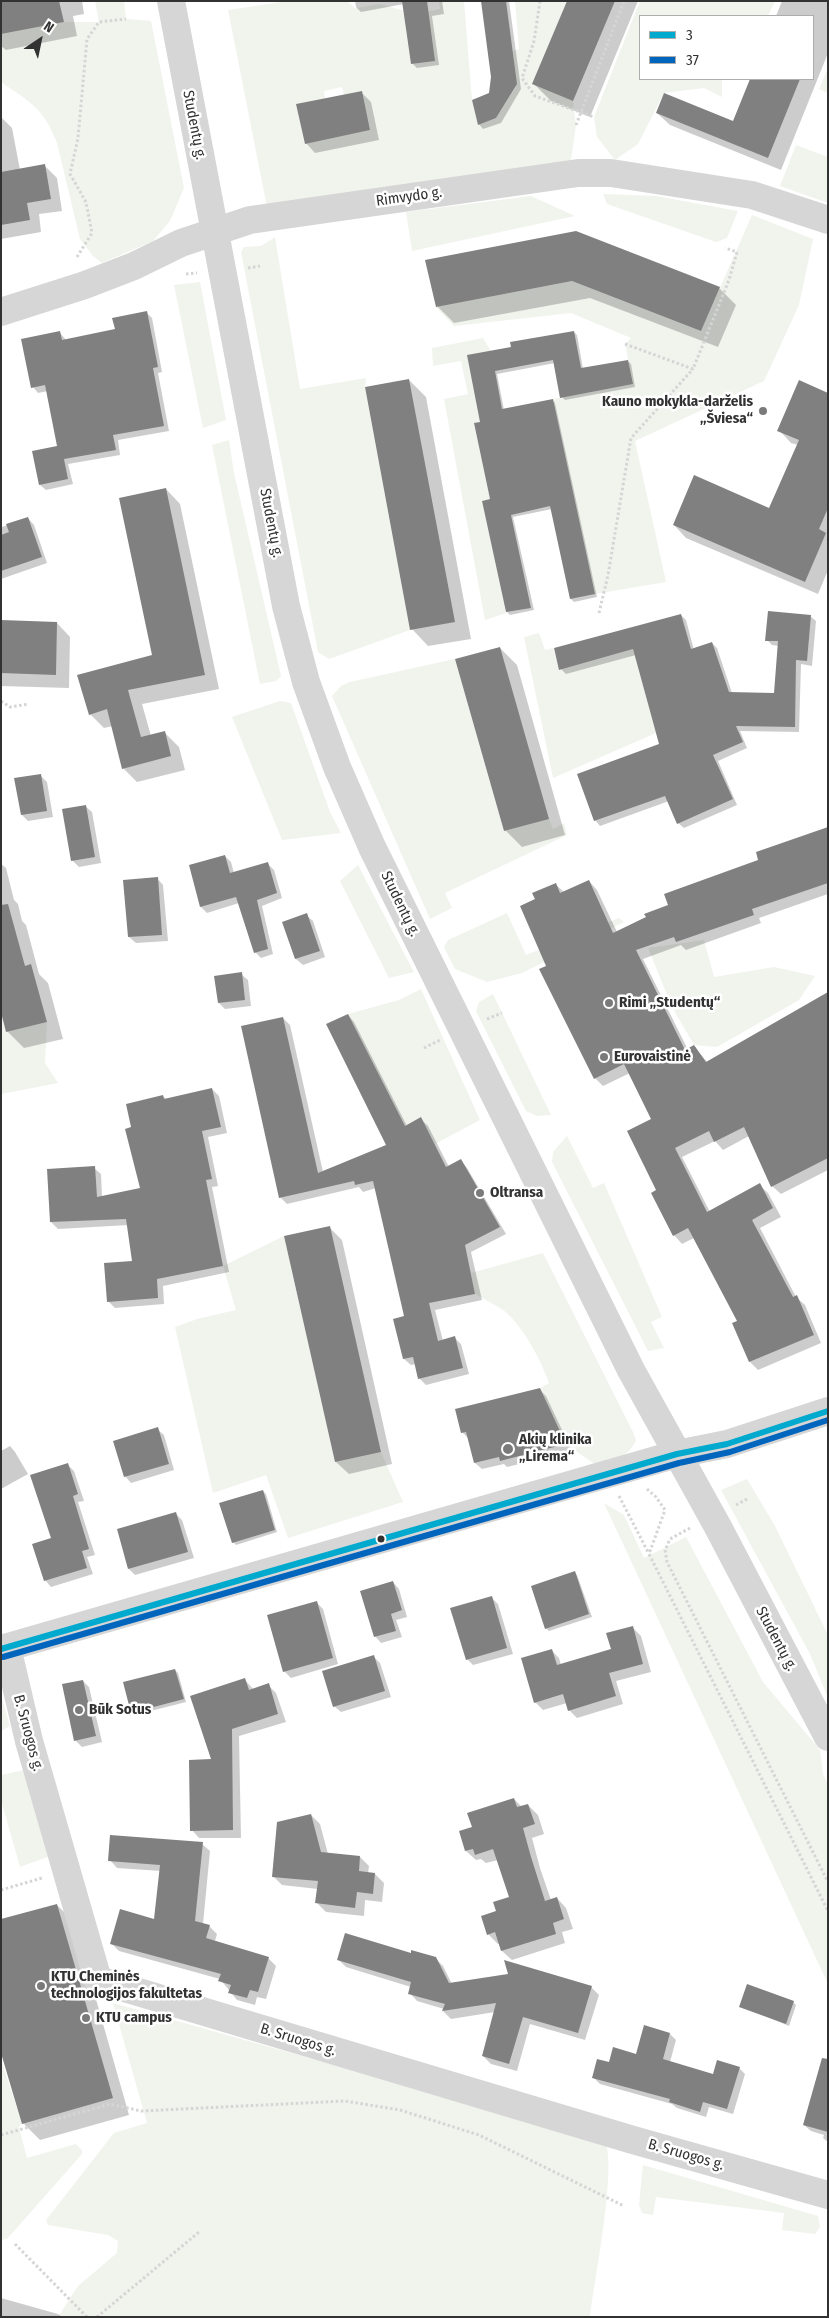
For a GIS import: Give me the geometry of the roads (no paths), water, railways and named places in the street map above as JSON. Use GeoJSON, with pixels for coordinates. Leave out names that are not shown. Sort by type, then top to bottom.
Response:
{"type":"FeatureCollection","features":[{"type":"Feature","properties":{"kind":"street","name":"Studentų g."},"geometry":{"type":"LineString","coordinates":[[171,1],[286,606],[306,682],[337,767],[372,847],[627,1362],[712,1517],[828,1737]]}},
{"type":"Feature","properties":{"kind":"street","name":"Rimvydo g."},"geometry":{"type":"LineString","coordinates":[[1,312],[84,285],[134,266],[181,243],[250,220],[578,173],[611,172],[752,195],[828,220]]}},
{"type":"Feature","properties":{"kind":"street"},"geometry":{"type":"LineString","coordinates":[[1,1651],[677,1454],[727,1444],[828,1411]]}},
{"type":"Feature","properties":{"kind":"street","name":"B. Sruogos g."},"geometry":{"type":"LineString","coordinates":[[1,1651],[10,1660],[29,1741],[98,1980],[633,2140],[828,2196]]}},
{"type":"Feature","properties":{"kind":"place","name":"Kauno mokykla-darželis „Šviesa“"},"geometry":{"type":"Point","coordinates":[763,411]}},
{"type":"Feature","properties":{"kind":"place","name":"Rimi „Studentų“"},"geometry":{"type":"Point","coordinates":[609,1003]}},
{"type":"Feature","properties":{"kind":"place","name":"Eurovaistinė"},"geometry":{"type":"Point","coordinates":[604,1057]}},
{"type":"Feature","properties":{"kind":"place","name":"Oltransa"},"geometry":{"type":"Point","coordinates":[480,1193]}},
{"type":"Feature","properties":{"kind":"place","name":"Akių klinika „Lirema“"},"geometry":{"type":"Point","coordinates":[508,1449]}},
{"type":"Feature","properties":{"kind":"place","name":"Būk Sotus"},"geometry":{"type":"Point","coordinates":[79,1710]}},
{"type":"Feature","properties":{"kind":"place","name":"KTU Cheminės technologijos fakultetas"},"geometry":{"type":"Point","coordinates":[41,1986]}},
{"type":"Feature","properties":{"kind":"place","name":"KTU campus"},"geometry":{"type":"Point","coordinates":[86,2018]}}]}
